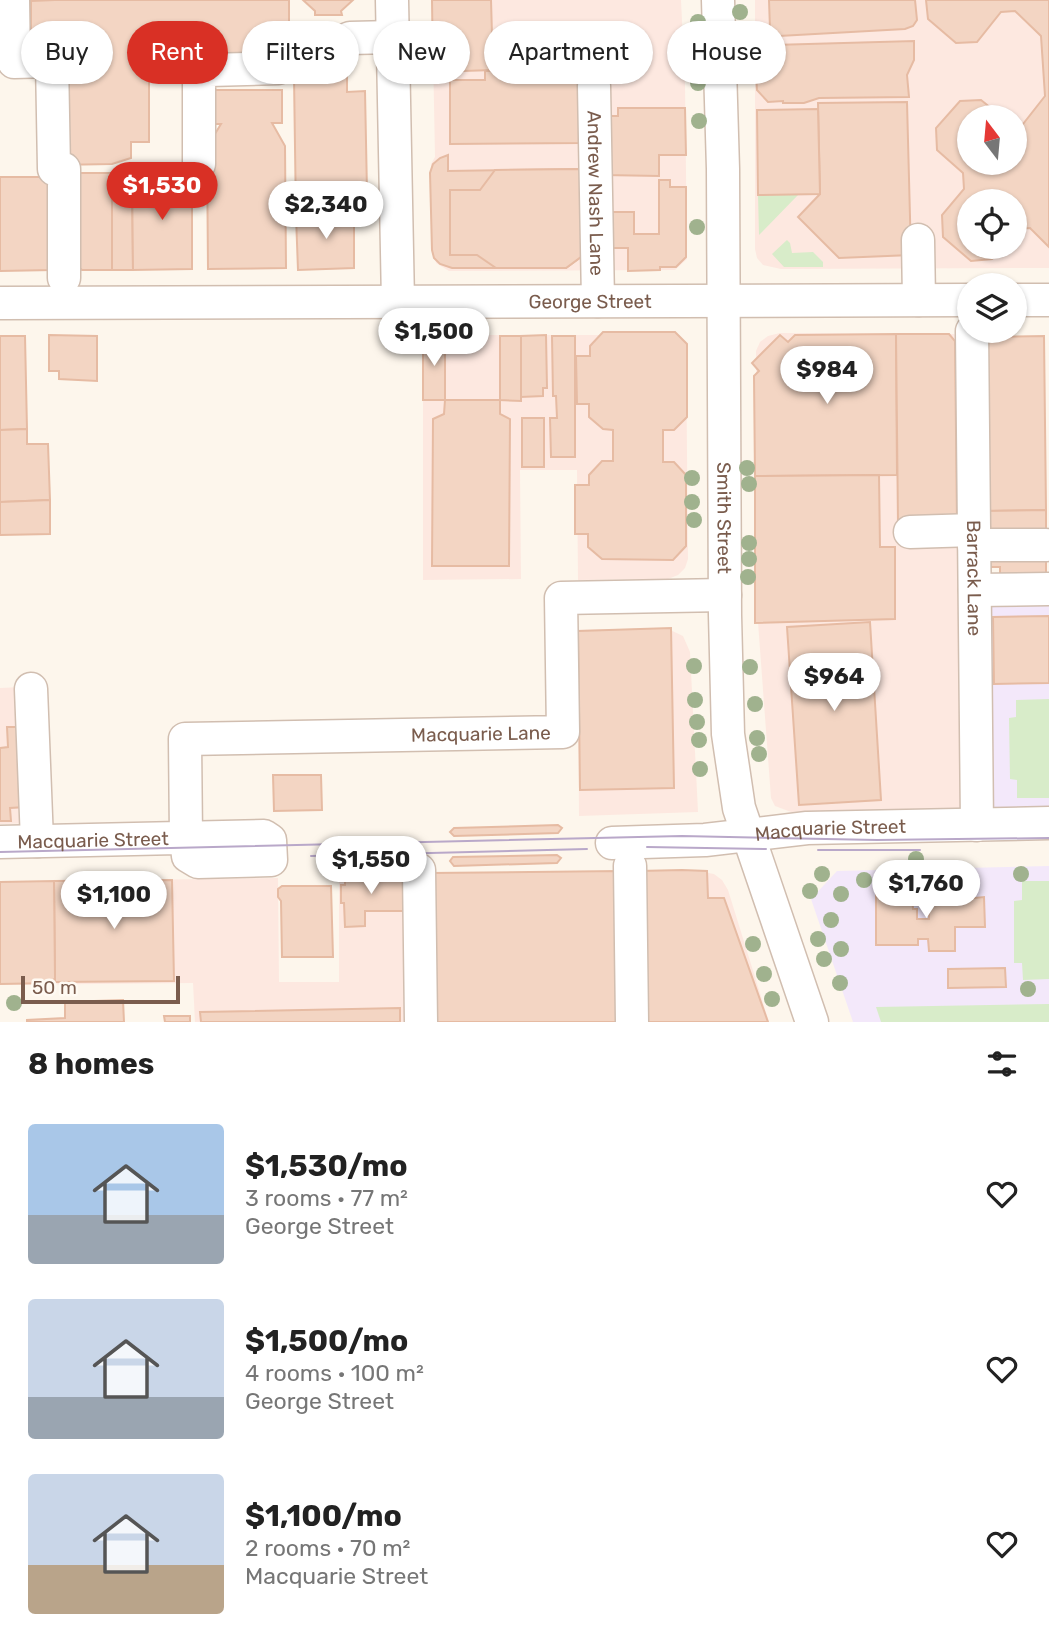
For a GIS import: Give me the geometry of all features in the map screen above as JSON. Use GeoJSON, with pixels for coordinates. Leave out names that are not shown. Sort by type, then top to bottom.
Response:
{"type":"FeatureCollection","features":[{"type":"Feature","properties":{"kind":"street"},"geometry":{"type":"LineString","coordinates":[[13,0],[14,61],[52,61],[54,169],[64,169],[64,278]]}},
{"type":"Feature","properties":{"kind":"street"},"geometry":{"type":"LineString","coordinates":[[392,0],[393,21]]}},
{"type":"Feature","properties":{"kind":"street","name":"Smith Street"},"geometry":{"type":"LineString","coordinates":[[718,0],[728,734],[736,792],[748,834],[812,1022]]}},
{"type":"Feature","properties":{"kind":"street"},"geometry":{"type":"LineString","coordinates":[[199,164],[199,83],[209,70],[278,68],[302,61],[350,38],[373,37]]}},
{"type":"Feature","properties":{"kind":"street"},"geometry":{"type":"LineString","coordinates":[[394,84],[398,302]]}},
{"type":"Feature","properties":{"kind":"street","name":"Andrew Nash Lane"},"geometry":{"type":"LineString","coordinates":[[594,86],[598,301]]}},
{"type":"Feature","properties":{"kind":"street"},"geometry":{"type":"LineString","coordinates":[[918,240],[919,300]]}},
{"type":"Feature","properties":{"kind":"street"},"geometry":{"type":"LineString","coordinates":[[1027,300],[1049,299]]}},
{"type":"Feature","properties":{"kind":"street","name":"George Street"},"geometry":{"type":"LineString","coordinates":[[0,303],[957,300]]}},
{"type":"Feature","properties":{"kind":"street","name":"Barrack Lane"},"geometry":{"type":"LineString","coordinates":[[972,343],[977,825]]}},
{"type":"Feature","properties":{"kind":"street"},"geometry":{"type":"LineString","coordinates":[[910,532],[1046,545]]}},
{"type":"Feature","properties":{"kind":"street"},"geometry":{"type":"LineString","coordinates":[[975,590],[1049,589]]}},
{"type":"Feature","properties":{"kind":"street","name":"Macquarie Lane"},"geometry":{"type":"LineString","coordinates":[[186,838],[185,739],[563,732],[561,598],[725,595]]}},
{"type":"Feature","properties":{"kind":"street"},"geometry":{"type":"LineString","coordinates":[[31,689],[37,841]]}},
{"type":"Feature","properties":{"kind":"street","name":"Macquarie Street"},"geometry":{"type":"LineString","coordinates":[[632,1022],[621,854],[705,840],[807,828],[1049,823]]}},
{"type":"Feature","properties":{"kind":"street","name":"Macquarie Street"},"geometry":{"type":"LineString","coordinates":[[0,842],[262,836]]}},
{"type":"Feature","properties":{"kind":"street"},"geometry":{"type":"LineString","coordinates":[[419,870],[421,1022]]}},
{"type":"Feature","properties":{"kind":"shaded area"},"geometry":{"type":"Polygon","coordinates":[[[432,0],[681,0],[682,21],[667,21],[667,84],[685,84],[687,259],[675,270],[449,271],[436,263],[431,164],[435,157],[434,84],[470,84],[470,21],[432,21],[432,0]]]}},
{"type":"Feature","properties":{"kind":"shaded area"},"geometry":{"type":"Polygon","coordinates":[[[755,0],[1049,0],[1049,268],[781,269],[763,265],[757,258],[755,84],[786,84],[786,21],[755,21],[755,0]]]}},
{"type":"Feature","properties":{"kind":"shaded area"},"geometry":{"type":"Polygon","coordinates":[[[780,333],[954,334],[957,343],[961,343],[966,803],[960,809],[791,812],[775,806],[771,798],[758,622],[756,351],[760,342],[768,336],[780,333]]]}},
{"type":"Feature","properties":{"kind":"shaded area"},"geometry":{"type":"Polygon","coordinates":[[[423,335],[674,335],[686,346],[688,559],[685,568],[668,579],[578,580],[577,470],[520,470],[521,579],[423,580],[423,335]]]}},
{"type":"Feature","properties":{"kind":"shaded area"},"geometry":{"type":"Polygon","coordinates":[[[1049,578],[1049,808],[985,809],[982,579],[1049,578]]]}},
{"type":"Feature","properties":{"kind":"shaded area"},"geometry":{"type":"Polygon","coordinates":[[[666,628],[683,636],[690,652],[698,812],[579,816],[578,630],[666,628]]]}},
{"type":"Feature","properties":{"kind":"shaded area"},"geometry":{"type":"Polygon","coordinates":[[[42,686],[46,823],[0,824],[0,688],[42,686]]]}},
{"type":"Feature","properties":{"kind":"shaded area"},"geometry":{"type":"Polygon","coordinates":[[[1049,866],[1049,1022],[853,1022],[811,899],[837,871],[1049,866]]]}},
{"type":"Feature","properties":{"kind":"shaded area"},"geometry":{"type":"Polygon","coordinates":[[[697,871],[714,874],[728,890],[769,1022],[195,1022],[193,983],[0,985],[0,882],[278,878],[279,982],[339,982],[339,878],[697,871]]]}},
{"type":"Feature","properties":{"kind":"green space"},"geometry":{"type":"Polygon","coordinates":[[[799,194],[759,235],[758,195],[799,194]]]}},
{"type":"Feature","properties":{"kind":"green space"},"geometry":{"type":"Polygon","coordinates":[[[787,240],[792,253],[813,252],[823,262],[823,267],[784,267],[772,254],[787,240]]]}},
{"type":"Feature","properties":{"kind":"green space"},"geometry":{"type":"Polygon","coordinates":[[[1049,699],[1049,798],[1017,798],[1017,780],[1010,779],[1009,718],[1016,717],[1016,700],[1049,699]]]}},
{"type":"Feature","properties":{"kind":"green space"},"geometry":{"type":"Polygon","coordinates":[[[1022,881],[1049,881],[1049,979],[1023,980],[1022,963],[1014,963],[1014,901],[1022,900],[1022,881]]]}},
{"type":"Feature","properties":{"kind":"green space"},"geometry":{"type":"Polygon","coordinates":[[[1049,1004],[1049,1022],[881,1022],[876,1007],[1049,1004]]]}},
{"type":"Feature","properties":{"kind":"building"},"geometry":{"type":"Polygon","coordinates":[[[289,0],[289,21],[242,21],[242,56],[228,56],[228,21],[127,21],[127,84],[149,84],[149,142],[131,142],[131,158],[112,164],[56,165],[56,84],[113,84],[113,21],[31,21],[31,1],[289,0]]]}},
{"type":"Feature","properties":{"kind":"building"},"geometry":{"type":"Polygon","coordinates":[[[303,0],[353,0],[341,11],[342,15],[315,15],[315,11],[303,0]]]}},
{"type":"Feature","properties":{"kind":"building"},"geometry":{"type":"Polygon","coordinates":[[[432,0],[491,0],[492,21],[484,21],[484,70],[470,71],[470,21],[432,21],[432,0]]]}},
{"type":"Feature","properties":{"kind":"building"},"geometry":{"type":"Polygon","coordinates":[[[769,0],[915,0],[917,20],[913,26],[905,29],[786,36],[786,21],[770,21],[769,0]]]}},
{"type":"Feature","properties":{"kind":"building"},"geometry":{"type":"Polygon","coordinates":[[[926,0],[1049,0],[1049,247],[1030,228],[1027,228],[1027,189],[964,189],[963,175],[1027,175],[1027,119],[1045,96],[1041,36],[1015,11],[1001,12],[977,42],[956,43],[928,19],[926,0]]]}},
{"type":"Feature","properties":{"kind":"building"},"geometry":{"type":"Polygon","coordinates":[[[914,41],[914,60],[907,75],[909,97],[819,98],[804,103],[768,102],[757,90],[757,84],[786,84],[786,45],[914,41]]]}},
{"type":"Feature","properties":{"kind":"building"},"geometry":{"type":"Polygon","coordinates":[[[470,80],[484,80],[484,84],[582,84],[582,143],[450,144],[450,84],[470,84],[470,80]]]}},
{"type":"Feature","properties":{"kind":"building"},"geometry":{"type":"Polygon","coordinates":[[[294,84],[347,84],[347,92],[365,91],[367,192],[345,192],[344,183],[320,183],[320,213],[315,213],[314,216],[296,216],[294,84]]]}},
{"type":"Feature","properties":{"kind":"building"},"geometry":{"type":"Polygon","coordinates":[[[211,90],[282,90],[282,123],[272,123],[285,146],[286,268],[208,269],[207,147],[221,124],[211,124],[211,90]]]}},
{"type":"Feature","properties":{"kind":"building"},"geometry":{"type":"Polygon","coordinates":[[[981,100],[987,105],[957,105],[957,168],[937,150],[936,128],[960,101],[981,100]]]}},
{"type":"Feature","properties":{"kind":"building"},"geometry":{"type":"Polygon","coordinates":[[[907,102],[911,255],[839,258],[798,217],[820,194],[818,103],[907,102]]]}},
{"type":"Feature","properties":{"kind":"building"},"geometry":{"type":"Polygon","coordinates":[[[618,108],[685,108],[686,155],[659,155],[659,176],[604,175],[605,116],[618,116],[618,108]]]}},
{"type":"Feature","properties":{"kind":"building"},"geometry":{"type":"Polygon","coordinates":[[[818,109],[820,194],[758,195],[757,110],[818,109]]]}},
{"type":"Feature","properties":{"kind":"building"},"geometry":{"type":"Polygon","coordinates":[[[448,155],[448,171],[583,169],[585,254],[566,268],[452,268],[440,264],[434,258],[432,250],[430,173],[433,164],[448,155]]]}},
{"type":"Feature","properties":{"kind":"building"},"geometry":{"type":"Polygon","coordinates":[[[583,169],[585,254],[566,268],[496,268],[477,255],[450,255],[450,190],[480,190],[495,170],[583,169]]]}},
{"type":"Feature","properties":{"kind":"building"},"geometry":{"type":"Polygon","coordinates":[[[77,173],[112,173],[112,270],[82,270],[74,263],[77,173]]]}},
{"type":"Feature","properties":{"kind":"building"},"geometry":{"type":"Polygon","coordinates":[[[112,173],[132,173],[133,270],[112,270],[112,173]]]}},
{"type":"Feature","properties":{"kind":"building"},"geometry":{"type":"Polygon","coordinates":[[[192,174],[192,269],[133,270],[132,175],[192,174]]]}},
{"type":"Feature","properties":{"kind":"building"},"geometry":{"type":"Polygon","coordinates":[[[0,177],[56,177],[52,270],[0,271],[0,177]]]}},
{"type":"Feature","properties":{"kind":"building"},"geometry":{"type":"Polygon","coordinates":[[[659,180],[670,180],[670,187],[686,187],[686,257],[676,267],[628,271],[628,248],[607,248],[607,212],[634,212],[634,234],[659,234],[659,180]]]}},
{"type":"Feature","properties":{"kind":"building"},"geometry":{"type":"Polygon","coordinates":[[[957,197],[957,249],[943,237],[942,215],[957,197]]]}},
{"type":"Feature","properties":{"kind":"building"},"geometry":{"type":"Polygon","coordinates":[[[315,213],[354,213],[354,268],[298,270],[296,216],[314,216],[315,213]]]}},
{"type":"Feature","properties":{"kind":"building"},"geometry":{"type":"Polygon","coordinates":[[[603,332],[675,332],[687,344],[687,417],[674,430],[663,430],[663,462],[674,462],[686,475],[686,546],[673,560],[602,559],[588,547],[588,534],[575,534],[575,485],[589,485],[589,475],[602,461],[613,461],[613,430],[603,429],[589,417],[589,404],[577,404],[576,356],[590,356],[590,346],[603,332]]]}},
{"type":"Feature","properties":{"kind":"building"},"geometry":{"type":"Polygon","coordinates":[[[896,334],[897,475],[755,476],[754,376],[759,371],[752,363],[780,335],[788,342],[795,335],[896,334]]]}},
{"type":"Feature","properties":{"kind":"building"},"geometry":{"type":"Polygon","coordinates":[[[896,334],[949,334],[955,341],[957,524],[898,524],[896,334]]]}},
{"type":"Feature","properties":{"kind":"building"},"geometry":{"type":"Polygon","coordinates":[[[49,335],[97,336],[97,381],[59,379],[59,371],[49,371],[49,335]]]}},
{"type":"Feature","properties":{"kind":"building"},"geometry":{"type":"Polygon","coordinates":[[[423,335],[445,335],[445,400],[423,400],[423,335]]]}},
{"type":"Feature","properties":{"kind":"building"},"geometry":{"type":"Polygon","coordinates":[[[546,335],[547,388],[543,388],[543,396],[521,397],[521,336],[546,335]]]}},
{"type":"Feature","properties":{"kind":"building"},"geometry":{"type":"Polygon","coordinates":[[[0,336],[25,336],[27,429],[0,430],[0,336]]]}},
{"type":"Feature","properties":{"kind":"building"},"geometry":{"type":"Polygon","coordinates":[[[500,336],[521,336],[521,401],[500,400],[500,336]]]}},
{"type":"Feature","properties":{"kind":"building"},"geometry":{"type":"Polygon","coordinates":[[[552,336],[575,336],[575,457],[551,457],[550,418],[557,418],[556,396],[553,396],[552,336]]]}},
{"type":"Feature","properties":{"kind":"building"},"geometry":{"type":"Polygon","coordinates":[[[1027,336],[1044,336],[1046,510],[984,511],[982,343],[1027,343],[1027,336]]]}},
{"type":"Feature","properties":{"kind":"building"},"geometry":{"type":"Polygon","coordinates":[[[445,400],[500,400],[500,414],[510,419],[509,566],[432,566],[433,419],[444,414],[445,400]]]}},
{"type":"Feature","properties":{"kind":"building"},"geometry":{"type":"Polygon","coordinates":[[[522,418],[544,418],[544,467],[522,467],[522,418]]]}},
{"type":"Feature","properties":{"kind":"building"},"geometry":{"type":"Polygon","coordinates":[[[27,429],[27,444],[48,444],[50,500],[0,502],[0,430],[27,429]]]}},
{"type":"Feature","properties":{"kind":"building"},"geometry":{"type":"Polygon","coordinates":[[[879,475],[880,547],[895,547],[895,619],[755,623],[755,476],[879,475]]]}},
{"type":"Feature","properties":{"kind":"building"},"geometry":{"type":"Polygon","coordinates":[[[50,500],[50,534],[0,535],[0,502],[50,500]]]}},
{"type":"Feature","properties":{"kind":"building"},"geometry":{"type":"Polygon","coordinates":[[[1046,510],[1046,542],[984,542],[984,511],[1046,510]]]}},
{"type":"Feature","properties":{"kind":"building"},"geometry":{"type":"Polygon","coordinates":[[[1046,553],[1046,577],[1000,577],[1000,567],[983,567],[984,554],[1046,553]]]}},
{"type":"Feature","properties":{"kind":"building"},"geometry":{"type":"Polygon","coordinates":[[[1049,616],[1049,683],[994,684],[993,617],[1049,616]]]}},
{"type":"Feature","properties":{"kind":"building"},"geometry":{"type":"Polygon","coordinates":[[[870,622],[881,800],[799,805],[787,627],[870,622]]]}},
{"type":"Feature","properties":{"kind":"building"},"geometry":{"type":"Polygon","coordinates":[[[671,628],[674,788],[580,790],[578,631],[671,628]]]}},
{"type":"Feature","properties":{"kind":"building"},"geometry":{"type":"Polygon","coordinates":[[[7,727],[23,727],[26,807],[10,808],[11,821],[0,821],[0,748],[8,747],[7,727]]]}},
{"type":"Feature","properties":{"kind":"building"},"geometry":{"type":"Polygon","coordinates":[[[273,775],[321,775],[322,810],[274,811],[273,775]]]}},
{"type":"Feature","properties":{"kind":"building"},"geometry":{"type":"Polygon","coordinates":[[[558,825],[562,828],[558,833],[454,836],[450,832],[454,828],[558,825]]]}},
{"type":"Feature","properties":{"kind":"building"},"geometry":{"type":"Polygon","coordinates":[[[557,855],[561,858],[557,863],[454,866],[450,861],[453,857],[557,855]]]}},
{"type":"Feature","properties":{"kind":"building"},"geometry":{"type":"Polygon","coordinates":[[[619,871],[620,1022],[432,1022],[431,873],[619,871]]]}},
{"type":"Feature","properties":{"kind":"building"},"geometry":{"type":"Polygon","coordinates":[[[639,871],[707,871],[708,898],[724,898],[768,1022],[642,1022],[639,871]]]}},
{"type":"Feature","properties":{"kind":"building"},"geometry":{"type":"Polygon","coordinates":[[[345,873],[396,875],[403,881],[406,911],[365,911],[365,926],[345,927],[341,885],[345,885],[345,873]]]}},
{"type":"Feature","properties":{"kind":"building"},"geometry":{"type":"Polygon","coordinates":[[[172,880],[174,981],[55,982],[54,881],[172,880]]]}},
{"type":"Feature","properties":{"kind":"building"},"geometry":{"type":"Polygon","coordinates":[[[54,881],[55,978],[51,983],[0,984],[0,882],[54,881]]]}},
{"type":"Feature","properties":{"kind":"building"},"geometry":{"type":"Polygon","coordinates":[[[282,886],[331,886],[333,957],[282,957],[281,901],[278,889],[282,886]]]}},
{"type":"Feature","properties":{"kind":"building"},"geometry":{"type":"Polygon","coordinates":[[[912,893],[917,919],[929,919],[929,895],[955,895],[955,900],[984,897],[985,927],[955,927],[955,951],[929,951],[928,939],[918,939],[918,945],[876,945],[876,894],[912,893]]]}},
{"type":"Feature","properties":{"kind":"building"},"geometry":{"type":"Polygon","coordinates":[[[1005,968],[1006,987],[948,988],[948,969],[1005,968]]]}},
{"type":"Feature","properties":{"kind":"building"},"geometry":{"type":"Polygon","coordinates":[[[123,1000],[124,1022],[27,1022],[65,1018],[65,1002],[123,1000]]]}},
{"type":"Feature","properties":{"kind":"building"},"geometry":{"type":"Polygon","coordinates":[[[400,1008],[400,1022],[201,1022],[200,1012],[400,1008]]]}},
{"type":"Feature","properties":{"kind":"building"},"geometry":{"type":"Polygon","coordinates":[[[164,1016],[190,1016],[190,1022],[165,1022],[164,1016]]]}},
{"type":"Feature","properties":{"kind":"tram line"},"geometry":{"type":"LineString","coordinates":[[0,852],[682,836],[877,840],[1049,838]]}},
{"type":"Feature","properties":{"kind":"tram line"},"geometry":{"type":"LineString","coordinates":[[647,847],[766,849]]}},
{"type":"Feature","properties":{"kind":"tram line"},"geometry":{"type":"LineString","coordinates":[[311,856],[587,849]]}},
{"type":"Feature","properties":{"kind":"tram line"},"geometry":{"type":"LineString","coordinates":[[818,850],[920,850]]}}]}
